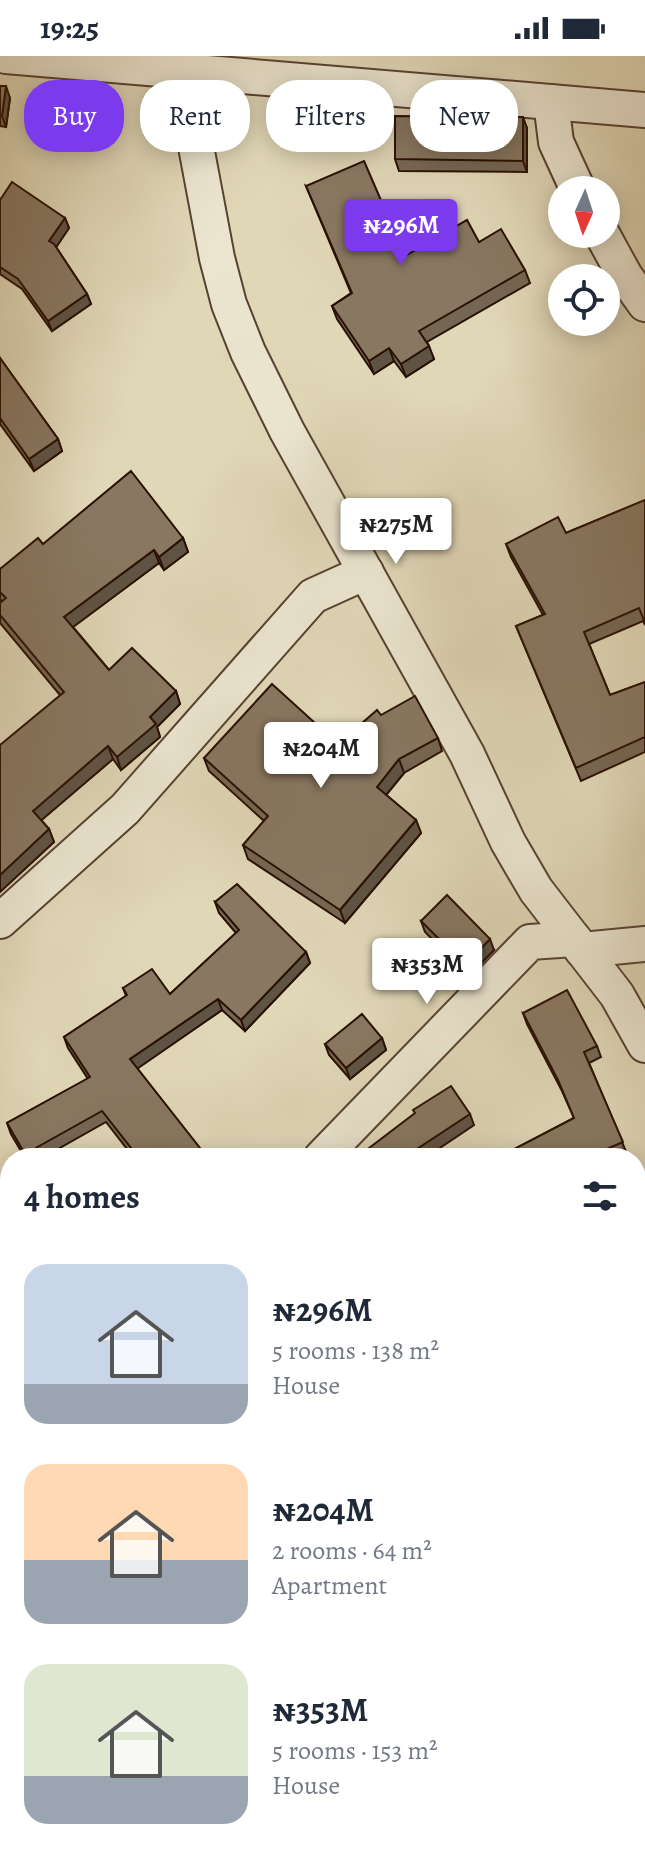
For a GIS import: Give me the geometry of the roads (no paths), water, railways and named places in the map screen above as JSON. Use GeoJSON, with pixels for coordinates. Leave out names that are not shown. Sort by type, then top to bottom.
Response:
{"type":"FeatureCollection","features":[{"type":"Feature","properties":{"kind":"street"},"geometry":{"type":"LineString","coordinates":[[6,56],[645,110]]}},
{"type":"Feature","properties":{"kind":"street"},"geometry":{"type":"LineString","coordinates":[[178,70],[229,304],[248,352],[287,431],[460,741],[515,854],[536,890],[617,995],[645,1045]]}},
{"type":"Feature","properties":{"kind":"street"},"geometry":{"type":"LineString","coordinates":[[551,102],[556,142],[572,176]]}},
{"type":"Feature","properties":{"kind":"street"},"geometry":{"type":"LineString","coordinates":[[610,248],[645,304]]}},
{"type":"Feature","properties":{"kind":"street"},"geometry":{"type":"LineString","coordinates":[[0,921],[125,809],[313,596],[366,572]]}},
{"type":"Feature","properties":{"kind":"street"},"geometry":{"type":"LineString","coordinates":[[331,1148],[530,942],[645,944]]}}]}
